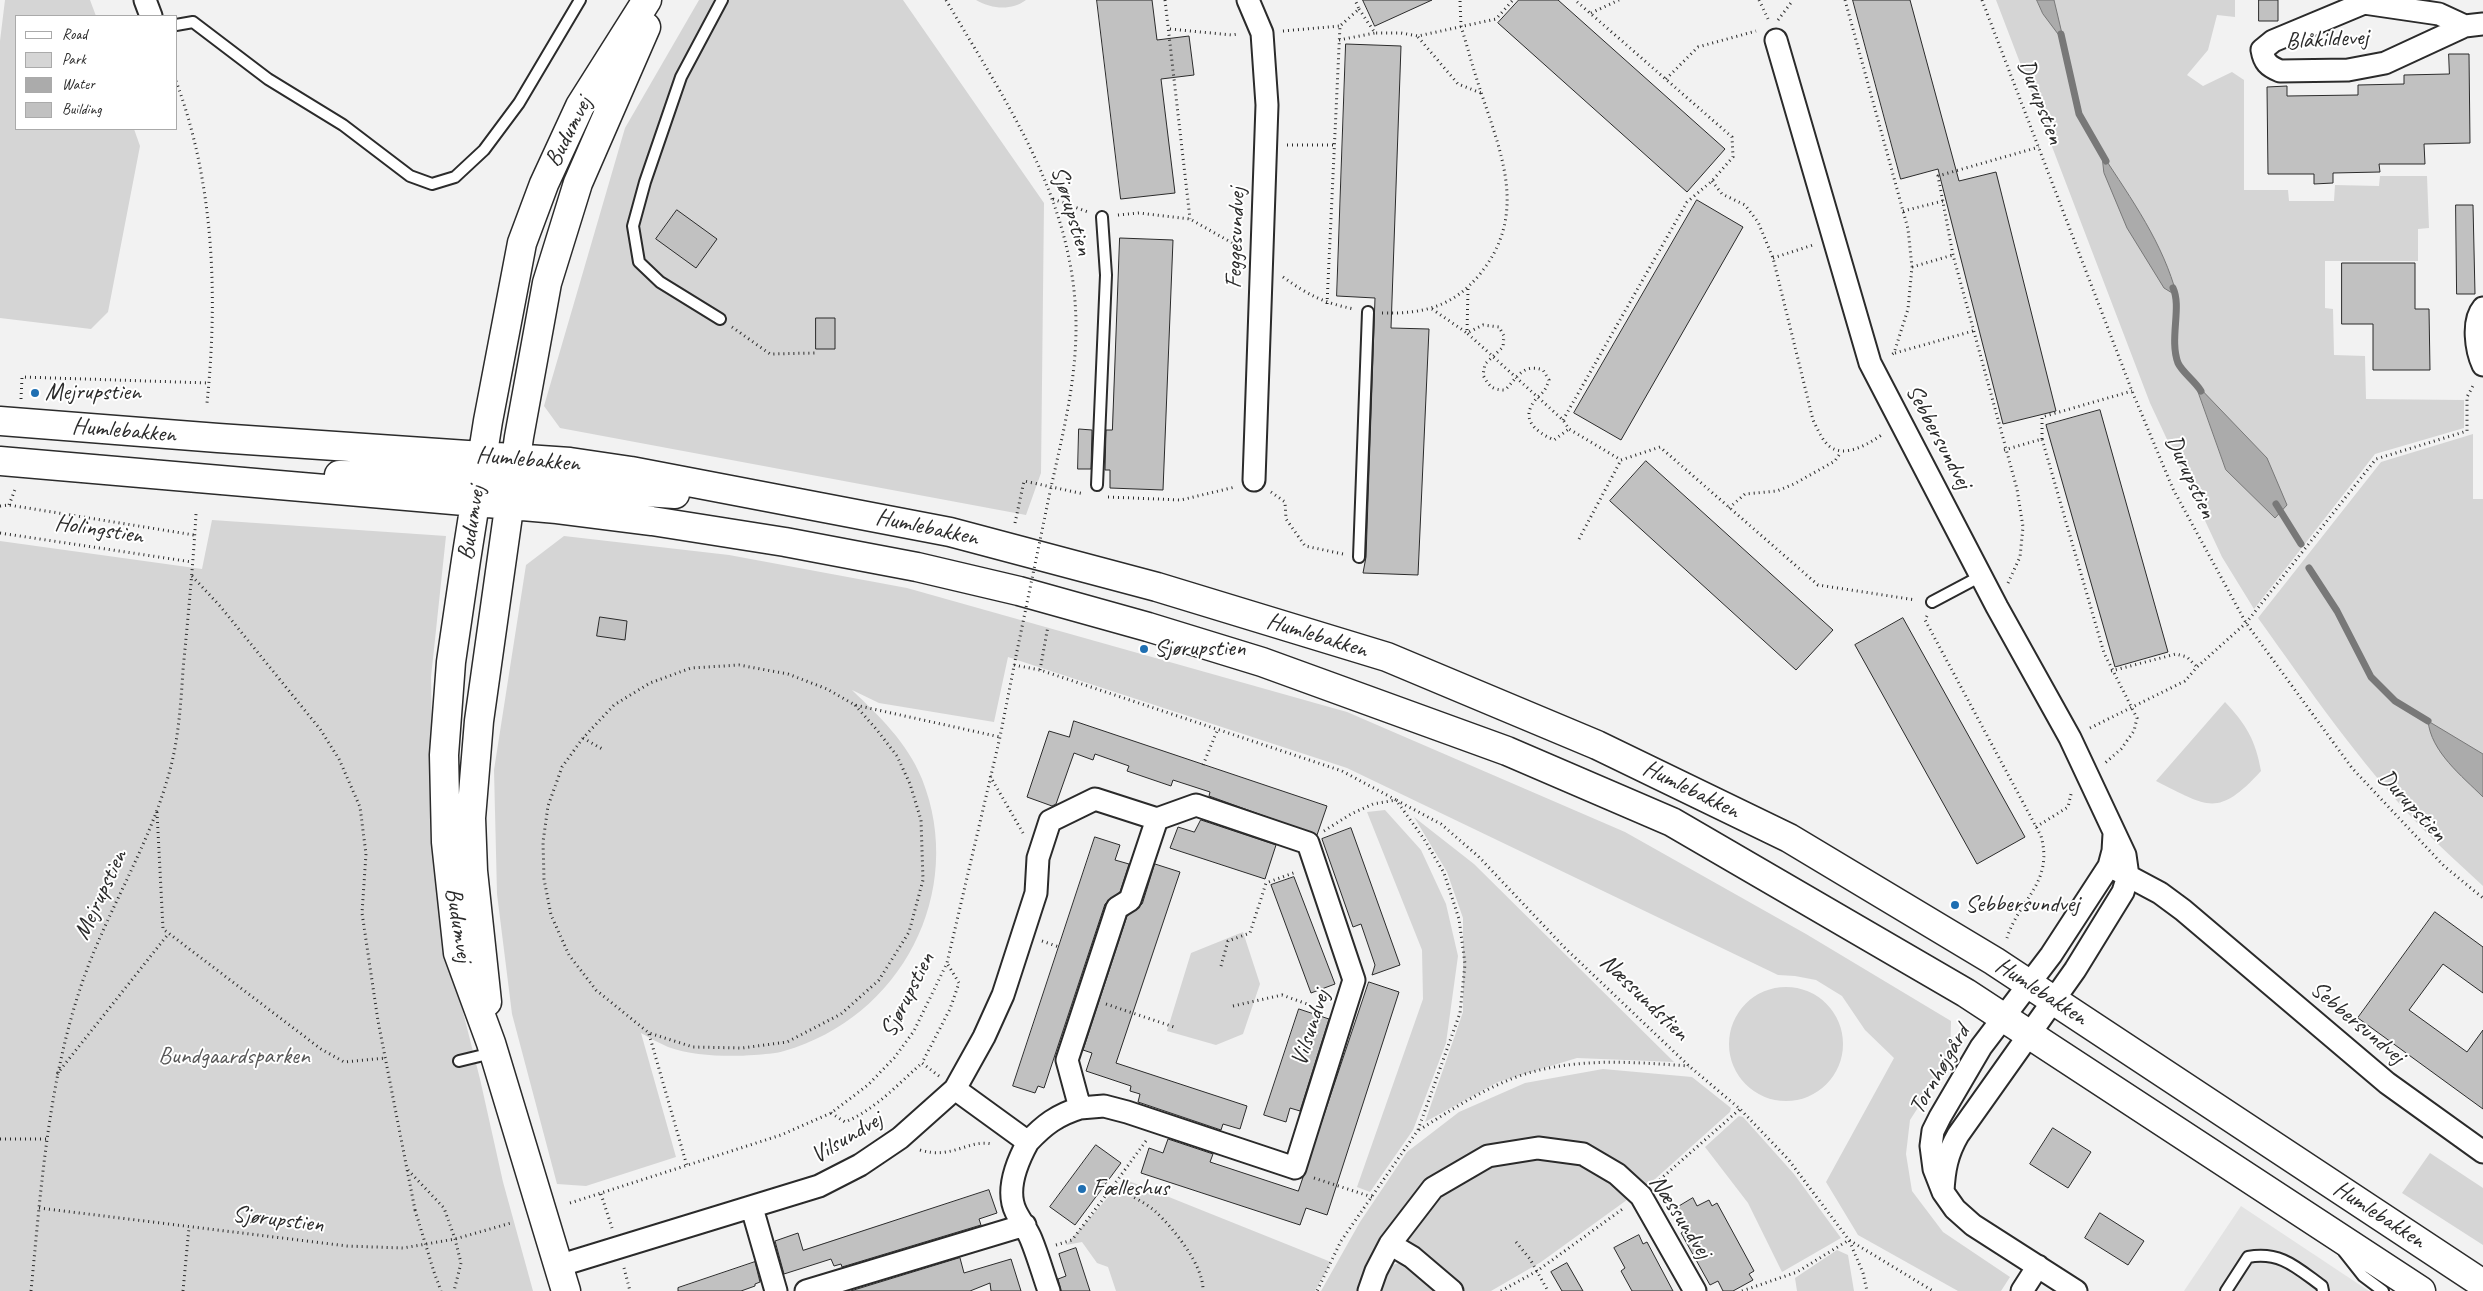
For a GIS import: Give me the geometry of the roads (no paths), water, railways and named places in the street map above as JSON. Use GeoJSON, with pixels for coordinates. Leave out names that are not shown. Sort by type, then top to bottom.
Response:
{"type":"FeatureCollection","features":[{"type":"Feature","properties":{"kind":"street"},"geometry":{"type":"LineString","coordinates":[[145,0],[151,15]]}},
{"type":"Feature","properties":{"kind":"street","name":"Budumvej"},"geometry":{"type":"LineString","coordinates":[[562,1278],[493,1048],[458,953],[446,842],[444,755],[451,662],[475,503],[522,243],[544,184],[580,106],[647,0]]}},
{"type":"Feature","properties":{"kind":"street","name":"Budumvej"},"geometry":{"type":"LineString","coordinates":[[493,1048],[473,871],[472,818],[479,721],[512,482],[548,283],[575,192],[658,0]]}},
{"type":"Feature","properties":{"kind":"street","name":"Feggesundvej"},"geometry":{"type":"LineString","coordinates":[[1248,0],[1261,30],[1267,105],[1254,480]]}},
{"type":"Feature","properties":{"kind":"street","name":"Blåkildevej"},"geometry":{"type":"LineString","coordinates":[[2364,3],[2438,14],[2474,25],[2385,63],[2348,70],[2280,71],[2271,68],[2264,61],[2262,50],[2273,41],[2364,3]]}},
{"type":"Feature","properties":{"kind":"street","name":"Sebbersundvej"},"geometry":{"type":"LineString","coordinates":[[1772,30],[1870,363],[1981,576],[2070,738],[2125,855],[2128,876]]}},
{"type":"Feature","properties":{"kind":"street"},"geometry":{"type":"LineString","coordinates":[[2479,374],[2476,344],[2478,313],[2483,308]]}},
{"type":"Feature","properties":{"kind":"street","name":"Humlebakken"},"geometry":{"type":"LineString","coordinates":[[0,421],[218,438],[481,465],[512,482],[652,521],[785,542],[917,567],[1047,599],[1262,662],[1507,751],[1672,822],[1860,930],[2029,1033],[2421,1291]]}},
{"type":"Feature","properties":{"kind":"street","name":"Humlebakken"},"geometry":{"type":"LineString","coordinates":[[0,461],[475,503],[512,482],[811,504],[950,532],[1047,556],[1158,587],[1387,657],[1597,745],[1789,838],[2029,984],[2483,1284]]}},
{"type":"Feature","properties":{"kind":"street"},"geometry":{"type":"LineString","coordinates":[[178,476],[433,476],[481,465]]}},
{"type":"Feature","properties":{"kind":"street","name":"Vilsundvej"},"geometry":{"type":"LineString","coordinates":[[562,1278],[752,1208],[819,1186],[860,1165],[900,1138],[955,1089],[984,1037],[1002,995],[1036,893],[1038,858],[1050,821],[1095,799],[1157,819],[1196,805],[1308,843],[1354,980],[1295,1168],[1104,1106],[1080,1108],[1061,1114],[1046,1123],[1023,1151]]}},
{"type":"Feature","properties":{"kind":"street"},"geometry":{"type":"LineString","coordinates":[[1080,1108],[1067,1060],[1117,908],[1130,900],[1157,819]]}},
{"type":"Feature","properties":{"kind":"street"},"geometry":{"type":"LineString","coordinates":[[2029,984],[2051,955],[2109,866],[2114,851],[2114,834]]}},
{"type":"Feature","properties":{"kind":"street","name":"Sebbersundvej"},"geometry":{"type":"LineString","coordinates":[[2109,866],[2160,893],[2183,910],[2387,1083],[2483,1152]]}},
{"type":"Feature","properties":{"kind":"street"},"geometry":{"type":"LineString","coordinates":[[2053,1000],[2075,970],[2123,892],[2128,876]]}},
{"type":"Feature","properties":{"kind":"street","name":"Tornhøjgård"},"geometry":{"type":"LineString","coordinates":[[2029,984],[1981,1046],[1933,1131],[1931,1146],[1934,1170],[1943,1192],[1955,1209],[1973,1225],[2076,1291]]}},
{"type":"Feature","properties":{"kind":"street","name":"Tornhøjgård"},"geometry":{"type":"LineString","coordinates":[[1943,1192],[1944,1169],[1949,1151],[1958,1135],[2053,1000]]}},
{"type":"Feature","properties":{"kind":"street"},"geometry":{"type":"LineString","coordinates":[[955,1089],[1023,1151],[1013,1178],[1013,1196],[1016,1212],[1025,1225],[1048,1291]]}},
{"type":"Feature","properties":{"kind":"street","name":"Næssundvej"},"geometry":{"type":"LineString","coordinates":[[1369,1291],[1376,1271],[1390,1244],[1433,1188],[1488,1156],[1538,1148],[1583,1154],[1617,1174],[1641,1196],[1695,1291]]}},
{"type":"Feature","properties":{"kind":"street"},"geometry":{"type":"LineString","coordinates":[[752,1208],[776,1291]]}},
{"type":"Feature","properties":{"kind":"street"},"geometry":{"type":"LineString","coordinates":[[806,1291],[1025,1225]]}},
{"type":"Feature","properties":{"kind":"street"},"geometry":{"type":"LineString","coordinates":[[1390,1244],[1412,1257],[1452,1291]]}},
{"type":"Feature","properties":{"kind":"street"},"geometry":{"type":"LineString","coordinates":[[2022,1291],[2038,1266]]}},
{"type":"Feature","properties":{"kind":"lane"},"geometry":{"type":"LineString","coordinates":[[178,25],[193,22],[268,79],[343,125],[410,176],[432,184],[456,177],[484,150],[519,104],[580,0]]}},
{"type":"Feature","properties":{"kind":"lane"},"geometry":{"type":"LineString","coordinates":[[720,319],[660,282],[639,262],[632,226],[680,77],[722,0]]}},
{"type":"Feature","properties":{"kind":"lane"},"geometry":{"type":"LineString","coordinates":[[1097,485],[1106,275],[1102,217]]}},
{"type":"Feature","properties":{"kind":"lane"},"geometry":{"type":"LineString","coordinates":[[1359,557],[1368,312]]}},
{"type":"Feature","properties":{"kind":"lane"},"geometry":{"type":"LineString","coordinates":[[1932,602],[1981,576]]}},
{"type":"Feature","properties":{"kind":"lane"},"geometry":{"type":"LineString","coordinates":[[459,1061],[493,1048]]}},
{"type":"Feature","properties":{"kind":"lane"},"geometry":{"type":"LineString","coordinates":[[2325,1227],[2363,1276],[2384,1291]]}},
{"type":"Feature","properties":{"kind":"lane"},"geometry":{"type":"LineString","coordinates":[[2226,1291],[2248,1257],[2264,1254],[2288,1262],[2322,1286],[2323,1291]]}},
{"type":"Feature","properties":{"kind":"water"},"geometry":{"type":"Polygon","coordinates":[[[2037,0],[2054,0],[2064,42],[2043,14],[2037,0]]]}},
{"type":"Feature","properties":{"kind":"water"},"geometry":{"type":"Polygon","coordinates":[[[2102,154],[2146,222],[2164,258],[2177,296],[2164,288],[2127,228],[2104,173],[2102,154]]]}},
{"type":"Feature","properties":{"kind":"water"},"geometry":{"type":"Polygon","coordinates":[[[2195,383],[2267,458],[2287,505],[2275,518],[2226,470],[2195,383]]]}},
{"type":"Feature","properties":{"kind":"water"},"geometry":{"type":"Polygon","coordinates":[[[2428,721],[2483,754],[2483,797],[2457,772],[2441,753],[2430,732],[2428,721]]]}},
{"type":"Feature","properties":{"kind":"waterway"},"geometry":{"type":"LineString","coordinates":[[2061,34],[2079,114],[2106,161]]}},
{"type":"Feature","properties":{"kind":"waterway"},"geometry":{"type":"LineString","coordinates":[[2173,288],[2176,304],[2175,344],[2178,363],[2201,391]]}},
{"type":"Feature","properties":{"kind":"waterway"},"geometry":{"type":"LineString","coordinates":[[2276,504],[2301,544]]}},
{"type":"Feature","properties":{"kind":"waterway"},"geometry":{"type":"LineString","coordinates":[[2309,568],[2337,611],[2371,677],[2395,701],[2428,721]]}},
{"type":"Feature","properties":{"kind":"place","name":"Mejrupstien"},"geometry":{"type":"Point","coordinates":[35,393]}},
{"type":"Feature","properties":{"kind":"place","name":"Sjørupstien"},"geometry":{"type":"Point","coordinates":[1144,649]}},
{"type":"Feature","properties":{"kind":"place","name":"Sebbersundvej"},"geometry":{"type":"Point","coordinates":[1955,905]}},
{"type":"Feature","properties":{"kind":"place","name":"Fælleshus"},"geometry":{"type":"Point","coordinates":[1082,1189]}},
{"type":"Feature","properties":{"kind":"park label","name":"Bundgaardsparken"},"geometry":{"type":"Point","coordinates":[234,1057]}}]}
